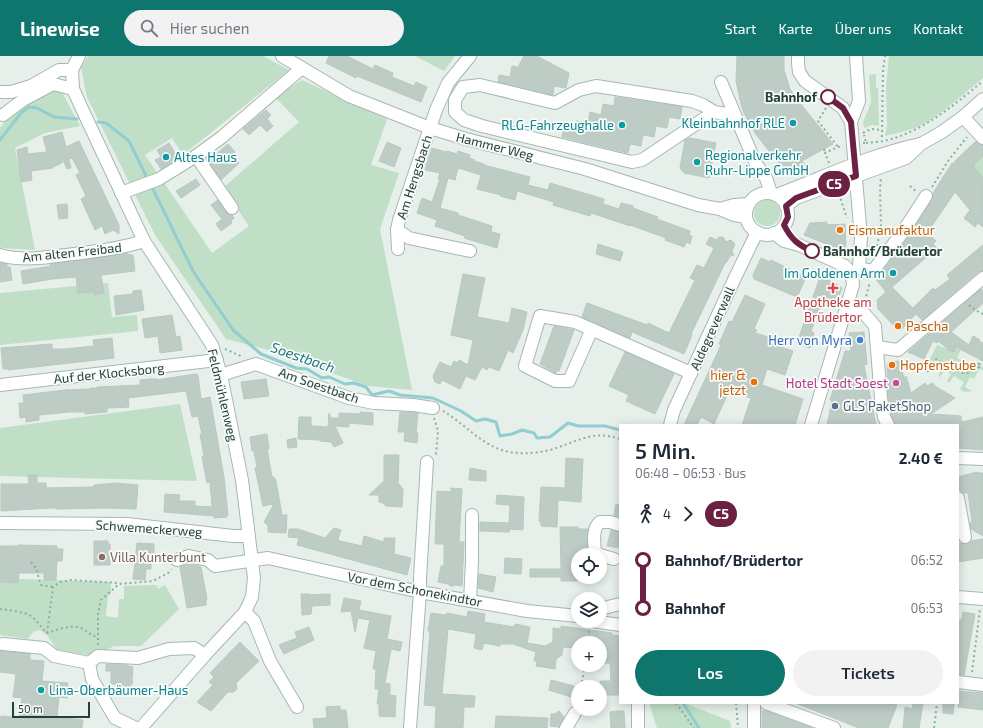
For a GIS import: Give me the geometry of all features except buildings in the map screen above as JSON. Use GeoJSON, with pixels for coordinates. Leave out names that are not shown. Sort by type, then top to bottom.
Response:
{"type":"FeatureCollection","features":[{"type":"Feature","properties":{"kind":"street","name":"Feldmühlenweg"},"geometry":{"type":"LineString","coordinates":[[79,56],[72,70],[73,89],[144,241],[212,345],[221,375],[242,480],[253,560],[253,590],[245,612],[141,728]]}},
{"type":"Feature","properties":{"kind":"street","name":"Hammer Weg"},"geometry":{"type":"LineString","coordinates":[[282,56],[349,96],[430,128],[466,140],[585,169],[698,205],[720,209],[734,215],[746,217]]}},
{"type":"Feature","properties":{"kind":"street","name":"Am Hengsbach"},"geometry":{"type":"LineString","coordinates":[[398,249],[397,230],[399,220],[430,128],[448,82],[470,56]]}},
{"type":"Feature","properties":{"kind":"street"},"geometry":{"type":"LineString","coordinates":[[798,56],[799,72],[804,81],[843,108],[851,122],[861,237],[853,285],[811,424]]}},
{"type":"Feature","properties":{"kind":"street"},"geometry":{"type":"LineString","coordinates":[[851,122],[859,101],[856,56]]}},
{"type":"Feature","properties":{"kind":"street"},"geometry":{"type":"LineString","coordinates":[[121,193],[159,179],[196,156],[222,137],[302,68]]}},
{"type":"Feature","properties":{"kind":"street"},"geometry":{"type":"LineString","coordinates":[[0,92],[11,92],[31,86],[59,70],[72,70]]}},
{"type":"Feature","properties":{"kind":"street"},"geometry":{"type":"LineString","coordinates":[[721,82],[756,164],[766,178],[774,194],[782,199],[786,206],[788,217],[779,231],[774,234],[762,234],[757,232],[748,223],[746,217],[748,204],[759,195],[774,194],[834,178],[855,170],[906,158],[921,144],[942,132],[963,117],[983,99]]}},
{"type":"Feature","properties":{"kind":"street"},"geometry":{"type":"LineString","coordinates":[[3,115],[23,100],[53,84],[73,89]]}},
{"type":"Feature","properties":{"kind":"street"},"geometry":{"type":"LineString","coordinates":[[714,112],[642,160],[632,162],[482,126],[464,120],[455,112],[455,100],[463,88],[480,85],[555,103],[579,90],[596,86],[692,101],[703,105],[714,112],[734,115]]}},
{"type":"Feature","properties":{"kind":"street"},"geometry":{"type":"LineString","coordinates":[[963,117],[979,134]]}},
{"type":"Feature","properties":{"kind":"street"},"geometry":{"type":"LineString","coordinates":[[196,156],[232,208]]}},
{"type":"Feature","properties":{"kind":"street"},"geometry":{"type":"LineString","coordinates":[[756,164],[759,195]]}},
{"type":"Feature","properties":{"kind":"street"},"geometry":{"type":"LineString","coordinates":[[786,206],[796,198],[834,178]]}},
{"type":"Feature","properties":{"kind":"street"},"geometry":{"type":"LineString","coordinates":[[774,234],[784,241],[800,245],[856,271],[873,271],[926,196]]}},
{"type":"Feature","properties":{"kind":"street","name":"Hammer Weg"},"geometry":{"type":"LineString","coordinates":[[720,209],[734,205],[748,204]]}},
{"type":"Feature","properties":{"kind":"street"},"geometry":{"type":"LineString","coordinates":[[784,225],[791,236],[800,245]]}},
{"type":"Feature","properties":{"kind":"street"},"geometry":{"type":"LineString","coordinates":[[397,230],[409,238],[470,251]]}},
{"type":"Feature","properties":{"kind":"street","name":"Aldegreverwall"},"geometry":{"type":"LineString","coordinates":[[670,424],[674,410],[757,232]]}},
{"type":"Feature","properties":{"kind":"street","name":"Am alten Freibad"},"geometry":{"type":"LineString","coordinates":[[0,255],[31,259],[87,253],[132,245],[144,241]]}},
{"type":"Feature","properties":{"kind":"street"},"geometry":{"type":"LineString","coordinates":[[877,347],[898,350],[983,278]]}},
{"type":"Feature","properties":{"kind":"street"},"geometry":{"type":"LineString","coordinates":[[847,306],[862,311],[875,326],[881,398],[884,417],[888,424]]}},
{"type":"Feature","properties":{"kind":"street"},"geometry":{"type":"LineString","coordinates":[[592,329],[569,381],[555,381],[525,366],[540,316],[575,322],[592,329],[691,373]]}},
{"type":"Feature","properties":{"kind":"street","name":"Auf der Klocksborg"},"geometry":{"type":"LineString","coordinates":[[0,385],[217,360]]}},
{"type":"Feature","properties":{"kind":"street"},"geometry":{"type":"LineString","coordinates":[[221,375],[256,364]]}},
{"type":"Feature","properties":{"kind":"street","name":"Am Soestbach"},"geometry":{"type":"LineString","coordinates":[[256,364],[349,398],[374,403],[413,405],[433,408]]}},
{"type":"Feature","properties":{"kind":"street"},"geometry":{"type":"LineString","coordinates":[[959,458],[983,458]]}},
{"type":"Feature","properties":{"kind":"street"},"geometry":{"type":"LineString","coordinates":[[410,728],[420,592],[427,462]]}},
{"type":"Feature","properties":{"kind":"street"},"geometry":{"type":"LineString","coordinates":[[959,504],[965,537]]}},
{"type":"Feature","properties":{"kind":"street"},"geometry":{"type":"LineString","coordinates":[[470,601],[472,515]]}},
{"type":"Feature","properties":{"kind":"street"},"geometry":{"type":"LineString","coordinates":[[595,548],[596,525],[600,522],[619,525]]}},
{"type":"Feature","properties":{"kind":"street","name":"Schwemeckerweg"},"geometry":{"type":"LineString","coordinates":[[0,524],[127,524],[233,536],[249,536]]}},
{"type":"Feature","properties":{"kind":"street","name":"Vor dem Schonekindtor"},"geometry":{"type":"LineString","coordinates":[[177,560],[188,556],[208,560],[215,566],[268,558],[420,592],[527,611],[571,615]]}},
{"type":"Feature","properties":{"kind":"street"},"geometry":{"type":"LineString","coordinates":[[607,558],[614,560]]}},
{"type":"Feature","properties":{"kind":"street"},"geometry":{"type":"LineString","coordinates":[[959,597],[982,599]]}},
{"type":"Feature","properties":{"kind":"street"},"geometry":{"type":"LineString","coordinates":[[607,607],[619,604]]}},
{"type":"Feature","properties":{"kind":"street"},"geometry":{"type":"LineString","coordinates":[[245,612],[254,621],[270,661],[297,707]]}},
{"type":"Feature","properties":{"kind":"street"},"geometry":{"type":"LineString","coordinates":[[607,623],[619,625]]}},
{"type":"Feature","properties":{"kind":"street"},"geometry":{"type":"LineString","coordinates":[[3,644],[44,648],[54,656],[94,659],[138,658],[169,649],[194,648],[205,655]]}},
{"type":"Feature","properties":{"kind":"street"},"geometry":{"type":"LineString","coordinates":[[94,659],[92,679],[115,718],[136,728]]}},
{"type":"Feature","properties":{"kind":"street"},"geometry":{"type":"LineString","coordinates":[[964,683],[983,684]]}},
{"type":"Feature","properties":{"kind":"street"},"geometry":{"type":"LineString","coordinates":[[638,704],[638,728]]}},
{"type":"Feature","properties":{"kind":"street"},"geometry":{"type":"LineString","coordinates":[[754,704],[754,728]]}},
{"type":"Feature","properties":{"kind":"street"},"geometry":{"type":"LineString","coordinates":[[769,704],[834,728]]}},
{"type":"Feature","properties":{"kind":"street"},"geometry":{"type":"LineString","coordinates":[[566,728],[573,716]]}},
{"type":"Feature","properties":{"kind":"path"},"geometry":{"type":"LineString","coordinates":[[882,137],[882,70],[885,56]]}},
{"type":"Feature","properties":{"kind":"path"},"geometry":{"type":"LineString","coordinates":[[866,143],[888,140],[915,130],[957,102],[983,81]]}},
{"type":"Feature","properties":{"kind":"path"},"geometry":{"type":"LineString","coordinates":[[825,153],[838,147],[818,121],[826,108]]}},
{"type":"Feature","properties":{"kind":"path"},"geometry":{"type":"LineString","coordinates":[[863,133],[871,129],[882,130]]}},
{"type":"Feature","properties":{"kind":"path"},"geometry":{"type":"LineString","coordinates":[[926,196],[962,142],[979,134]]}},
{"type":"Feature","properties":{"kind":"path"},"geometry":{"type":"LineString","coordinates":[[824,149],[850,224]]}},
{"type":"Feature","properties":{"kind":"path"},"geometry":{"type":"LineString","coordinates":[[877,248],[881,226],[880,188],[882,174]]}},
{"type":"Feature","properties":{"kind":"path"},"geometry":{"type":"LineString","coordinates":[[862,311],[873,271]]}},
{"type":"Feature","properties":{"kind":"path"},"geometry":{"type":"LineString","coordinates":[[960,297],[983,314]]}},
{"type":"Feature","properties":{"kind":"path"},"geometry":{"type":"LineString","coordinates":[[212,345],[229,351],[256,364]]}},
{"type":"Feature","properties":{"kind":"path"},"geometry":{"type":"LineString","coordinates":[[927,372],[936,359],[957,372],[964,374],[974,371],[978,367],[981,360]]}},
{"type":"Feature","properties":{"kind":"path"},"geometry":{"type":"LineString","coordinates":[[978,367],[983,369]]}},
{"type":"Feature","properties":{"kind":"path"},"geometry":{"type":"LineString","coordinates":[[427,462],[436,454],[438,431],[433,408],[443,411],[456,419],[486,442],[498,449],[512,452],[530,454],[550,450],[590,436],[612,436],[619,439]]}},
{"type":"Feature","properties":{"kind":"path"},"geometry":{"type":"LineString","coordinates":[[31,562],[38,573],[40,585],[53,587],[60,582],[71,580],[119,584],[153,581],[168,573],[177,560]]}},
{"type":"Feature","properties":{"kind":"path"},"geometry":{"type":"LineString","coordinates":[[94,659],[98,636],[98,614],[101,600],[119,584]]}},
{"type":"Feature","properties":{"kind":"path"},"geometry":{"type":"LineString","coordinates":[[47,633],[53,587]]}},
{"type":"Feature","properties":{"kind":"path"},"geometry":{"type":"LineString","coordinates":[[964,683],[982,599]]}},
{"type":"Feature","properties":{"kind":"path"},"geometry":{"type":"LineString","coordinates":[[0,609],[11,610],[31,616],[47,633]]}},
{"type":"Feature","properties":{"kind":"path"},"geometry":{"type":"LineString","coordinates":[[47,633],[72,627],[81,628],[92,636],[98,636]]}},
{"type":"Feature","properties":{"kind":"path"},"geometry":{"type":"LineString","coordinates":[[677,704],[694,728]]}},
{"type":"Feature","properties":{"kind":"path"},"geometry":{"type":"LineString","coordinates":[[736,704],[738,728]]}},
{"type":"Feature","properties":{"kind":"path"},"geometry":{"type":"LineString","coordinates":[[934,728],[937,704]]}},
{"type":"Feature","properties":{"kind":"green space"},"geometry":{"type":"Polygon","coordinates":[[[88,56],[263,56],[289,70],[183,155],[172,138],[145,155],[212,253],[249,226],[223,188],[299,122],[275,97],[302,80],[387,119],[371,165],[399,173],[380,229],[412,390],[368,386],[265,349],[226,339],[155,235],[87,97],[81,68],[88,56]]]}},
{"type":"Feature","properties":{"kind":"green space"},"geometry":{"type":"Polygon","coordinates":[[[415,56],[455,56],[444,71],[415,56]]]}},
{"type":"Feature","properties":{"kind":"green space"},"geometry":{"type":"Polygon","coordinates":[[[889,56],[983,56],[983,78],[947,108],[924,124],[910,130],[885,136],[887,126],[886,87],[889,56]]]}},
{"type":"Feature","properties":{"kind":"green space"},"geometry":{"type":"Polygon","coordinates":[[[876,74],[879,126],[872,125],[864,128],[863,122],[871,103],[869,75],[876,74]]]}},
{"type":"Feature","properties":{"kind":"green space"},"geometry":{"type":"Polygon","coordinates":[[[51,88],[62,92],[80,126],[45,133],[15,148],[35,250],[2,248],[0,247],[0,128],[8,117],[51,88]]]}},
{"type":"Feature","properties":{"kind":"green space"},"geometry":{"type":"Polygon","coordinates":[[[983,156],[983,178],[970,166],[983,156]]]}},
{"type":"Feature","properties":{"kind":"green space"},"geometry":{"type":"Polygon","coordinates":[[[767,200],[776,204],[780,213],[776,222],[767,226],[758,222],[754,213],[758,204],[767,200]]]}},
{"type":"Feature","properties":{"kind":"green space"},"geometry":{"type":"Polygon","coordinates":[[[108,283],[112,317],[137,315],[138,331],[0,345],[0,293],[108,283]]]}},
{"type":"Feature","properties":{"kind":"green space"},"geometry":{"type":"Polygon","coordinates":[[[937,345],[954,352],[956,348],[961,350],[957,358],[975,367],[978,362],[982,364],[981,366],[983,367],[983,370],[979,369],[974,379],[970,377],[965,387],[972,391],[964,392],[960,389],[964,382],[954,376],[949,383],[947,381],[951,374],[945,370],[940,377],[938,376],[942,368],[936,364],[932,370],[930,369],[933,363],[929,361],[937,345]]]}},
{"type":"Feature","properties":{"kind":"green space"},"geometry":{"type":"Polygon","coordinates":[[[180,404],[197,481],[0,476],[0,428],[180,404]]]}},
{"type":"Feature","properties":{"kind":"green space"},"geometry":{"type":"Polygon","coordinates":[[[18,579],[111,582],[111,593],[108,596],[106,616],[118,618],[119,599],[124,599],[124,586],[156,585],[158,589],[165,585],[179,609],[141,646],[114,646],[90,655],[63,652],[57,650],[47,635],[40,630],[30,635],[28,639],[0,635],[0,582],[18,583],[18,579]]]}},
{"type":"Feature","properties":{"kind":"green space"},"geometry":{"type":"Polygon","coordinates":[[[649,704],[687,704],[730,721],[731,728],[657,728],[649,704]]]}},
{"type":"Feature","properties":{"kind":"waterway","name":"Soestbach"},"geometry":{"type":"LineString","coordinates":[[0,140],[21,113],[29,107],[37,108],[54,117],[77,119]]}},
{"type":"Feature","properties":{"kind":"waterway","name":"Soestbach"},"geometry":{"type":"LineString","coordinates":[[98,122],[106,123],[129,141],[148,180]]}},
{"type":"Feature","properties":{"kind":"waterway","name":"Soestbach"},"geometry":{"type":"LineString","coordinates":[[151,185],[193,271],[233,330],[261,354],[296,368],[307,369],[322,378],[329,377],[345,384],[354,383],[366,387],[372,395],[389,391],[400,395],[433,398],[461,411],[476,421],[485,419],[496,422],[500,436],[512,434],[522,430],[534,433],[537,438],[550,437],[568,423],[578,426],[605,426],[619,430]]}},
{"type":"Feature","properties":{"kind":"waterway"},"geometry":{"type":"LineString","coordinates":[[684,704],[699,728]]}},
{"type":"Feature","properties":{"kind":"bus line","name":"C5"},"geometry":{"type":"LineString","coordinates":[[812,251],[800,245],[791,236],[784,225],[788,217],[786,206],[796,198],[856,176],[851,122],[843,108],[828,97]]}},
{"type":"Feature","properties":{"kind":"place","name":"Bahnhof"},"geometry":{"type":"Point","coordinates":[828,97]}},
{"type":"Feature","properties":{"kind":"place","name":"Kleinbahnhof RLE"},"geometry":{"type":"Point","coordinates":[793,123]}},
{"type":"Feature","properties":{"kind":"place","name":"RLG-Fahrzeughalle"},"geometry":{"type":"Point","coordinates":[622,125]}},
{"type":"Feature","properties":{"kind":"place","name":"Altes Haus"},"geometry":{"type":"Point","coordinates":[166,157]}},
{"type":"Feature","properties":{"kind":"place","name":"Regionalverkehr Ruhr-Lippe GmbH"},"geometry":{"type":"Point","coordinates":[697,162]}},
{"type":"Feature","properties":{"kind":"place","name":"Eismanufaktur"},"geometry":{"type":"Point","coordinates":[840,230]}},
{"type":"Feature","properties":{"kind":"place","name":"Bahnhof/Brüdertor"},"geometry":{"type":"Point","coordinates":[812,251]}},
{"type":"Feature","properties":{"kind":"place","name":"Im Goldenen Arm"},"geometry":{"type":"Point","coordinates":[893,273]}},
{"type":"Feature","properties":{"kind":"place","name":"Apotheke am Brüdertor"},"geometry":{"type":"Point","coordinates":[833,288]}},
{"type":"Feature","properties":{"kind":"place","name":"Pascha"},"geometry":{"type":"Point","coordinates":[898,326]}},
{"type":"Feature","properties":{"kind":"place","name":"Herr von Myra"},"geometry":{"type":"Point","coordinates":[860,340]}},
{"type":"Feature","properties":{"kind":"place","name":"Hopfenstube"},"geometry":{"type":"Point","coordinates":[892,365]}},
{"type":"Feature","properties":{"kind":"place","name":"hier & jetzt"},"geometry":{"type":"Point","coordinates":[754,382]}},
{"type":"Feature","properties":{"kind":"place","name":"Hotel Stadt Soest"},"geometry":{"type":"Point","coordinates":[896,383]}},
{"type":"Feature","properties":{"kind":"place","name":"GLS PaketShop"},"geometry":{"type":"Point","coordinates":[835,406]}},
{"type":"Feature","properties":{"kind":"place","name":"Villa Kunterbunt"},"geometry":{"type":"Point","coordinates":[102,557]}},
{"type":"Feature","properties":{"kind":"place","name":"Lina-Oberbäumer-Haus"},"geometry":{"type":"Point","coordinates":[41,690]}}]}
